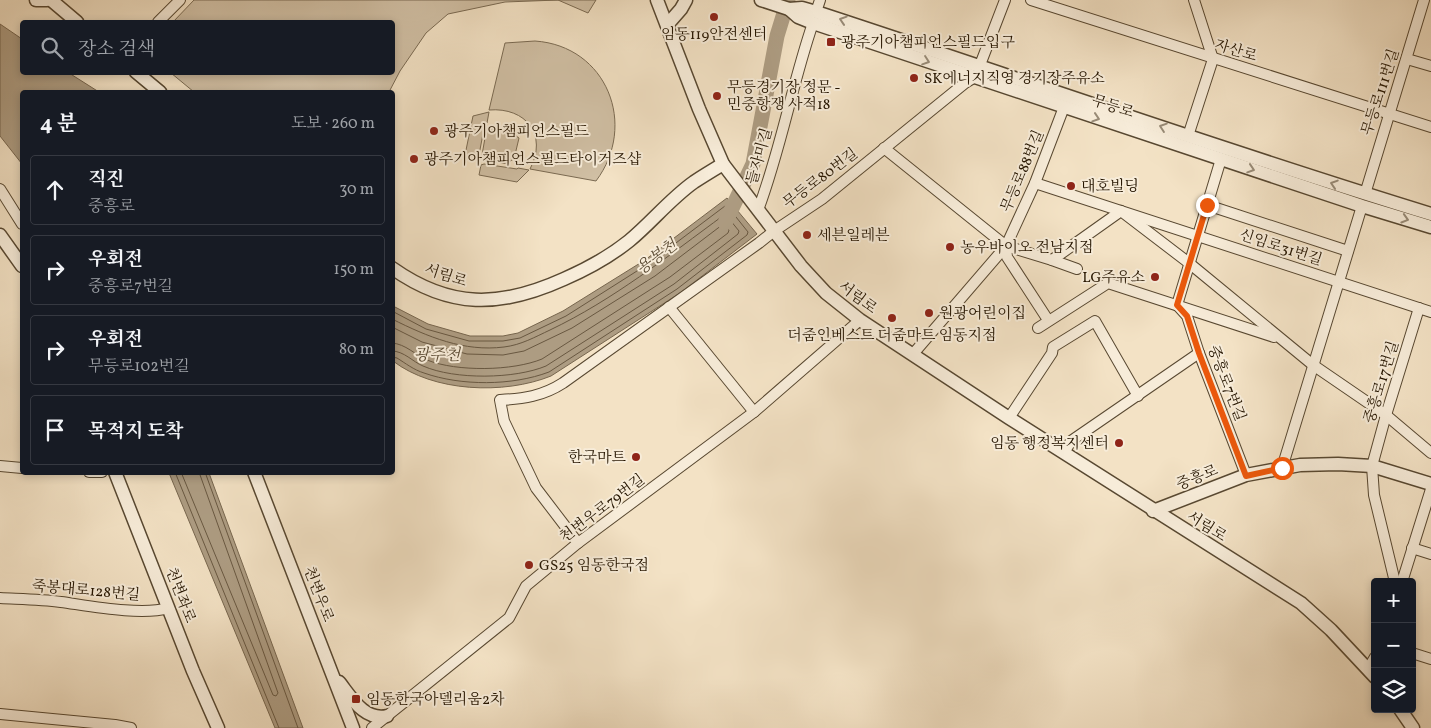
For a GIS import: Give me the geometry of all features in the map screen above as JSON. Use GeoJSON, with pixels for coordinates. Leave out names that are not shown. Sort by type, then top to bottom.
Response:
{"type":"FeatureCollection","features":[{"type":"Feature","properties":{"kind":"street"},"geometry":{"type":"LineString","coordinates":[[36,0],[49,0],[74,20]]}},
{"type":"Feature","properties":{"kind":"street"},"geometry":{"type":"LineString","coordinates":[[160,20],[180,0]]}},
{"type":"Feature","properties":{"kind":"street","name":"서림로"},"geometry":{"type":"LineString","coordinates":[[657,0],[699,109],[724,166],[801,266],[826,293],[860,320],[1009,418],[1301,603],[1332,630],[1371,673]]}},
{"type":"Feature","properties":{"kind":"street"},"geometry":{"type":"LineString","coordinates":[[667,25],[686,0]]}},
{"type":"Feature","properties":{"kind":"street","name":"무등로"},"geometry":{"type":"LineString","coordinates":[[761,0],[789,9],[798,17],[814,13],[978,71],[1188,136],[1431,227]]}},
{"type":"Feature","properties":{"kind":"street"},"geometry":{"type":"LineString","coordinates":[[978,71],[1005,0]]}},
{"type":"Feature","properties":{"kind":"street","name":"자산로"},"geometry":{"type":"LineString","coordinates":[[1031,0],[1431,128]]}},
{"type":"Feature","properties":{"kind":"street"},"geometry":{"type":"LineString","coordinates":[[1188,136],[1213,59],[1194,0]]}},
{"type":"Feature","properties":{"kind":"street","name":"무등로111번길"},"geometry":{"type":"LineString","coordinates":[[1282,468],[1424,0]]}},
{"type":"Feature","properties":{"kind":"street","name":"들자미길"},"geometry":{"type":"LineString","coordinates":[[758,210],[766,188],[814,13]]}},
{"type":"Feature","properties":{"kind":"street"},"geometry":{"type":"LineString","coordinates":[[1407,59],[1431,66]]}},
{"type":"Feature","properties":{"kind":"street","name":"무등로"},"geometry":{"type":"LineString","coordinates":[[978,71],[1064,107],[1222,159],[1363,200],[1431,214]]}},
{"type":"Feature","properties":{"kind":"street","name":"무등로80번길"},"geometry":{"type":"LineString","coordinates":[[578,543],[536,488],[504,421],[500,400],[533,396],[554,389],[774,231],[822,199],[978,71]]}},
{"type":"Feature","properties":{"kind":"street"},"geometry":{"type":"LineString","coordinates":[[140,75],[158,90]]}},
{"type":"Feature","properties":{"kind":"street","name":"무등로88번길"},"geometry":{"type":"LineString","coordinates":[[912,354],[1006,246],[1035,182],[1064,107]]}},
{"type":"Feature","properties":{"kind":"street"},"geometry":{"type":"LineString","coordinates":[[884,148],[1006,246],[1077,269]]}},
{"type":"Feature","properties":{"kind":"street"},"geometry":{"type":"LineString","coordinates":[[1177,305],[1222,159]]}},
{"type":"Feature","properties":{"kind":"street","name":"서림로"},"geometry":{"type":"LineString","coordinates":[[395,270],[421,286],[468,300],[499,299],[532,292],[595,265],[628,242],[693,183],[724,166]]}},
{"type":"Feature","properties":{"kind":"street","name":"신임로31번길"},"geometry":{"type":"LineString","coordinates":[[1035,182],[1431,312]]}},
{"type":"Feature","properties":{"kind":"street"},"geometry":{"type":"LineString","coordinates":[[0,189],[20,221]]}},
{"type":"Feature","properties":{"kind":"street"},"geometry":{"type":"LineString","coordinates":[[1207,205],[1348,251]]}},
{"type":"Feature","properties":{"kind":"street"},"geometry":{"type":"LineString","coordinates":[[1052,260],[1121,211]]}},
{"type":"Feature","properties":{"kind":"street","name":"신임로31번길"},"geometry":{"type":"LineString","coordinates":[[1121,211],[1190,263],[1313,365],[1386,415],[1431,453]]}},
{"type":"Feature","properties":{"kind":"street"},"geometry":{"type":"LineString","coordinates":[[0,235],[20,263]]}},
{"type":"Feature","properties":{"kind":"street"},"geometry":{"type":"LineString","coordinates":[[1006,246],[1007,257],[1048,320]]}},
{"type":"Feature","properties":{"kind":"street","name":"중흥로7번길"},"geometry":{"type":"LineString","coordinates":[[1038,328],[1108,283],[1280,338]]}},
{"type":"Feature","properties":{"kind":"street","name":"중흥로7번길"},"geometry":{"type":"LineString","coordinates":[[1177,305],[1187,316],[1199,353],[1246,476]]}},
{"type":"Feature","properties":{"kind":"street"},"geometry":{"type":"LineString","coordinates":[[669,307],[754,412]]}},
{"type":"Feature","properties":{"kind":"street","name":"중흥로17번길"},"geometry":{"type":"LineString","coordinates":[[1372,466],[1420,308]]}},
{"type":"Feature","properties":{"kind":"street","name":"천변우로79번길"},"geometry":{"type":"LineString","coordinates":[[372,728],[509,618],[526,586],[578,543],[754,412],[860,320]]}},
{"type":"Feature","properties":{"kind":"street"},"geometry":{"type":"LineString","coordinates":[[1009,418],[1052,353],[1053,347],[1095,321],[1138,396]]}},
{"type":"Feature","properties":{"kind":"street"},"geometry":{"type":"LineString","coordinates":[[1064,453],[1071,441],[1199,353]]}},
{"type":"Feature","properties":{"kind":"street","name":"중흥로"},"geometry":{"type":"LineString","coordinates":[[1153,511],[1246,476],[1282,468],[1322,464],[1372,466],[1431,484]]}},
{"type":"Feature","properties":{"kind":"street"},"geometry":{"type":"LineString","coordinates":[[0,466],[20,468]]}},
{"type":"Feature","properties":{"kind":"street"},"geometry":{"type":"LineString","coordinates":[[1372,466],[1374,495],[1394,578]]}},
{"type":"Feature","properties":{"kind":"street","name":"천변좌로"},"geometry":{"type":"LineString","coordinates":[[116,475],[168,608],[218,728]]}},
{"type":"Feature","properties":{"kind":"street","name":"천변우로"},"geometry":{"type":"LineString","coordinates":[[255,475],[353,728]]}},
{"type":"Feature","properties":{"kind":"street"},"geometry":{"type":"LineString","coordinates":[[1403,578],[1431,489]]}},
{"type":"Feature","properties":{"kind":"street"},"geometry":{"type":"LineString","coordinates":[[1412,548],[1431,554]]}},
{"type":"Feature","properties":{"kind":"street","name":"죽봉대로128번길"},"geometry":{"type":"LineString","coordinates":[[0,598],[157,611],[168,608]]}},
{"type":"Feature","properties":{"kind":"street"},"geometry":{"type":"LineString","coordinates":[[1416,654],[1431,659]]}},
{"type":"Feature","properties":{"kind":"street"},"geometry":{"type":"LineString","coordinates":[[333,675],[365,712],[375,717],[386,716]]}},
{"type":"Feature","properties":{"kind":"street"},"geometry":{"type":"LineString","coordinates":[[1403,713],[1413,728]]}},
{"type":"Feature","properties":{"kind":"street"},"geometry":{"type":"LineString","coordinates":[[0,714],[131,728]]}},
{"type":"Feature","properties":{"kind":"shaded area"},"geometry":{"type":"Polygon","coordinates":[[[194,0],[558,0],[505,2],[448,14],[426,33],[400,71],[390,90],[192,90],[173,75],[395,75],[395,20],[175,20],[194,0]]]}},
{"type":"Feature","properties":{"kind":"shaded area"},"geometry":{"type":"Polygon","coordinates":[[[558,0],[596,0],[588,13],[558,0]]]}},
{"type":"Feature","properties":{"kind":"shaded area"},"geometry":{"type":"Polygon","coordinates":[[[535,41],[560,46],[581,57],[597,73],[608,92],[614,113],[614,136],[608,159],[596,181],[530,169],[535,157],[536,145],[535,135],[530,126],[523,118],[514,113],[502,110],[489,110],[505,43],[535,41]]]}},
{"type":"Feature","properties":{"kind":"shaded area"},"geometry":{"type":"Polygon","coordinates":[[[489,112],[479,155],[476,157],[465,155],[473,116],[489,112]]]}},
{"type":"Feature","properties":{"kind":"shaded area"},"geometry":{"type":"Polygon","coordinates":[[[493,128],[514,132],[519,138],[514,159],[509,164],[485,160],[482,155],[486,132],[491,131],[493,128]]]}},
{"type":"Feature","properties":{"kind":"shaded area"},"geometry":{"type":"Polygon","coordinates":[[[481,165],[529,170],[517,182],[479,175],[481,165]]]}},
{"type":"Feature","properties":{"kind":"water"},"geometry":{"type":"Polygon","coordinates":[[[0,24],[20,38],[20,75],[72,75],[96,90],[20,90],[20,161],[0,136],[0,24]]]}},
{"type":"Feature","properties":{"kind":"water","name":"광주천"},"geometry":{"type":"Polygon","coordinates":[[[727,198],[757,234],[680,293],[551,376],[512,386],[491,388],[469,387],[428,379],[395,362],[395,307],[428,324],[470,336],[503,336],[518,333],[563,311],[645,260],[727,198]]]}},
{"type":"Feature","properties":{"kind":"water"},"geometry":{"type":"Polygon","coordinates":[[[170,475],[210,475],[303,728],[275,728],[170,475]]]}},
{"type":"Feature","properties":{"kind":"waterway","name":"용봉천"},"geometry":{"type":"LineString","coordinates":[[725,223],[753,164],[777,36],[788,0]]}},
{"type":"Feature","properties":{"kind":"place","name":"임동119안전센터"},"geometry":{"type":"Point","coordinates":[714,17]}},
{"type":"Feature","properties":{"kind":"place","name":"광주기아챔피언스필드입구"},"geometry":{"type":"Point","coordinates":[831,42]}},
{"type":"Feature","properties":{"kind":"place","name":"SK에너지직영 경기장주유소"},"geometry":{"type":"Point","coordinates":[914,78]}},
{"type":"Feature","properties":{"kind":"place","name":"무등경기장 정문 - 민중항쟁 사적18"},"geometry":{"type":"Point","coordinates":[717,96]}},
{"type":"Feature","properties":{"kind":"place","name":"광주기아챔피언스필드"},"geometry":{"type":"Point","coordinates":[434,131]}},
{"type":"Feature","properties":{"kind":"place","name":"광주기아챔피언스필드타이거즈샵"},"geometry":{"type":"Point","coordinates":[414,159]}},
{"type":"Feature","properties":{"kind":"place","name":"대호빌딩"},"geometry":{"type":"Point","coordinates":[1071,186]}},
{"type":"Feature","properties":{"kind":"place","name":"세븐일레븐"},"geometry":{"type":"Point","coordinates":[807,235]}},
{"type":"Feature","properties":{"kind":"place","name":"농우바이오 전남지점"},"geometry":{"type":"Point","coordinates":[950,247]}},
{"type":"Feature","properties":{"kind":"place","name":"LG주유소"},"geometry":{"type":"Point","coordinates":[1155,277]}},
{"type":"Feature","properties":{"kind":"place","name":"원광어린이집"},"geometry":{"type":"Point","coordinates":[929,313]}},
{"type":"Feature","properties":{"kind":"place","name":"더줌인베스트 더줌마트 임동지점"},"geometry":{"type":"Point","coordinates":[892,318]}},
{"type":"Feature","properties":{"kind":"place","name":"임동 행정복지센터"},"geometry":{"type":"Point","coordinates":[1119,443]}},
{"type":"Feature","properties":{"kind":"place","name":"한국마트"},"geometry":{"type":"Point","coordinates":[636,457]}},
{"type":"Feature","properties":{"kind":"place","name":"GS25 임동한국점"},"geometry":{"type":"Point","coordinates":[529,565]}},
{"type":"Feature","properties":{"kind":"place","name":"임동한국아델리움2차"},"geometry":{"type":"Point","coordinates":[356,699]}},
{"type":"Feature","properties":{"kind":"route"},"geometry":{"type":"LineString","coordinates":[[1207,205],[1177,305],[1187,316],[1199,353],[1246,476],[1282,468]]}}]}
